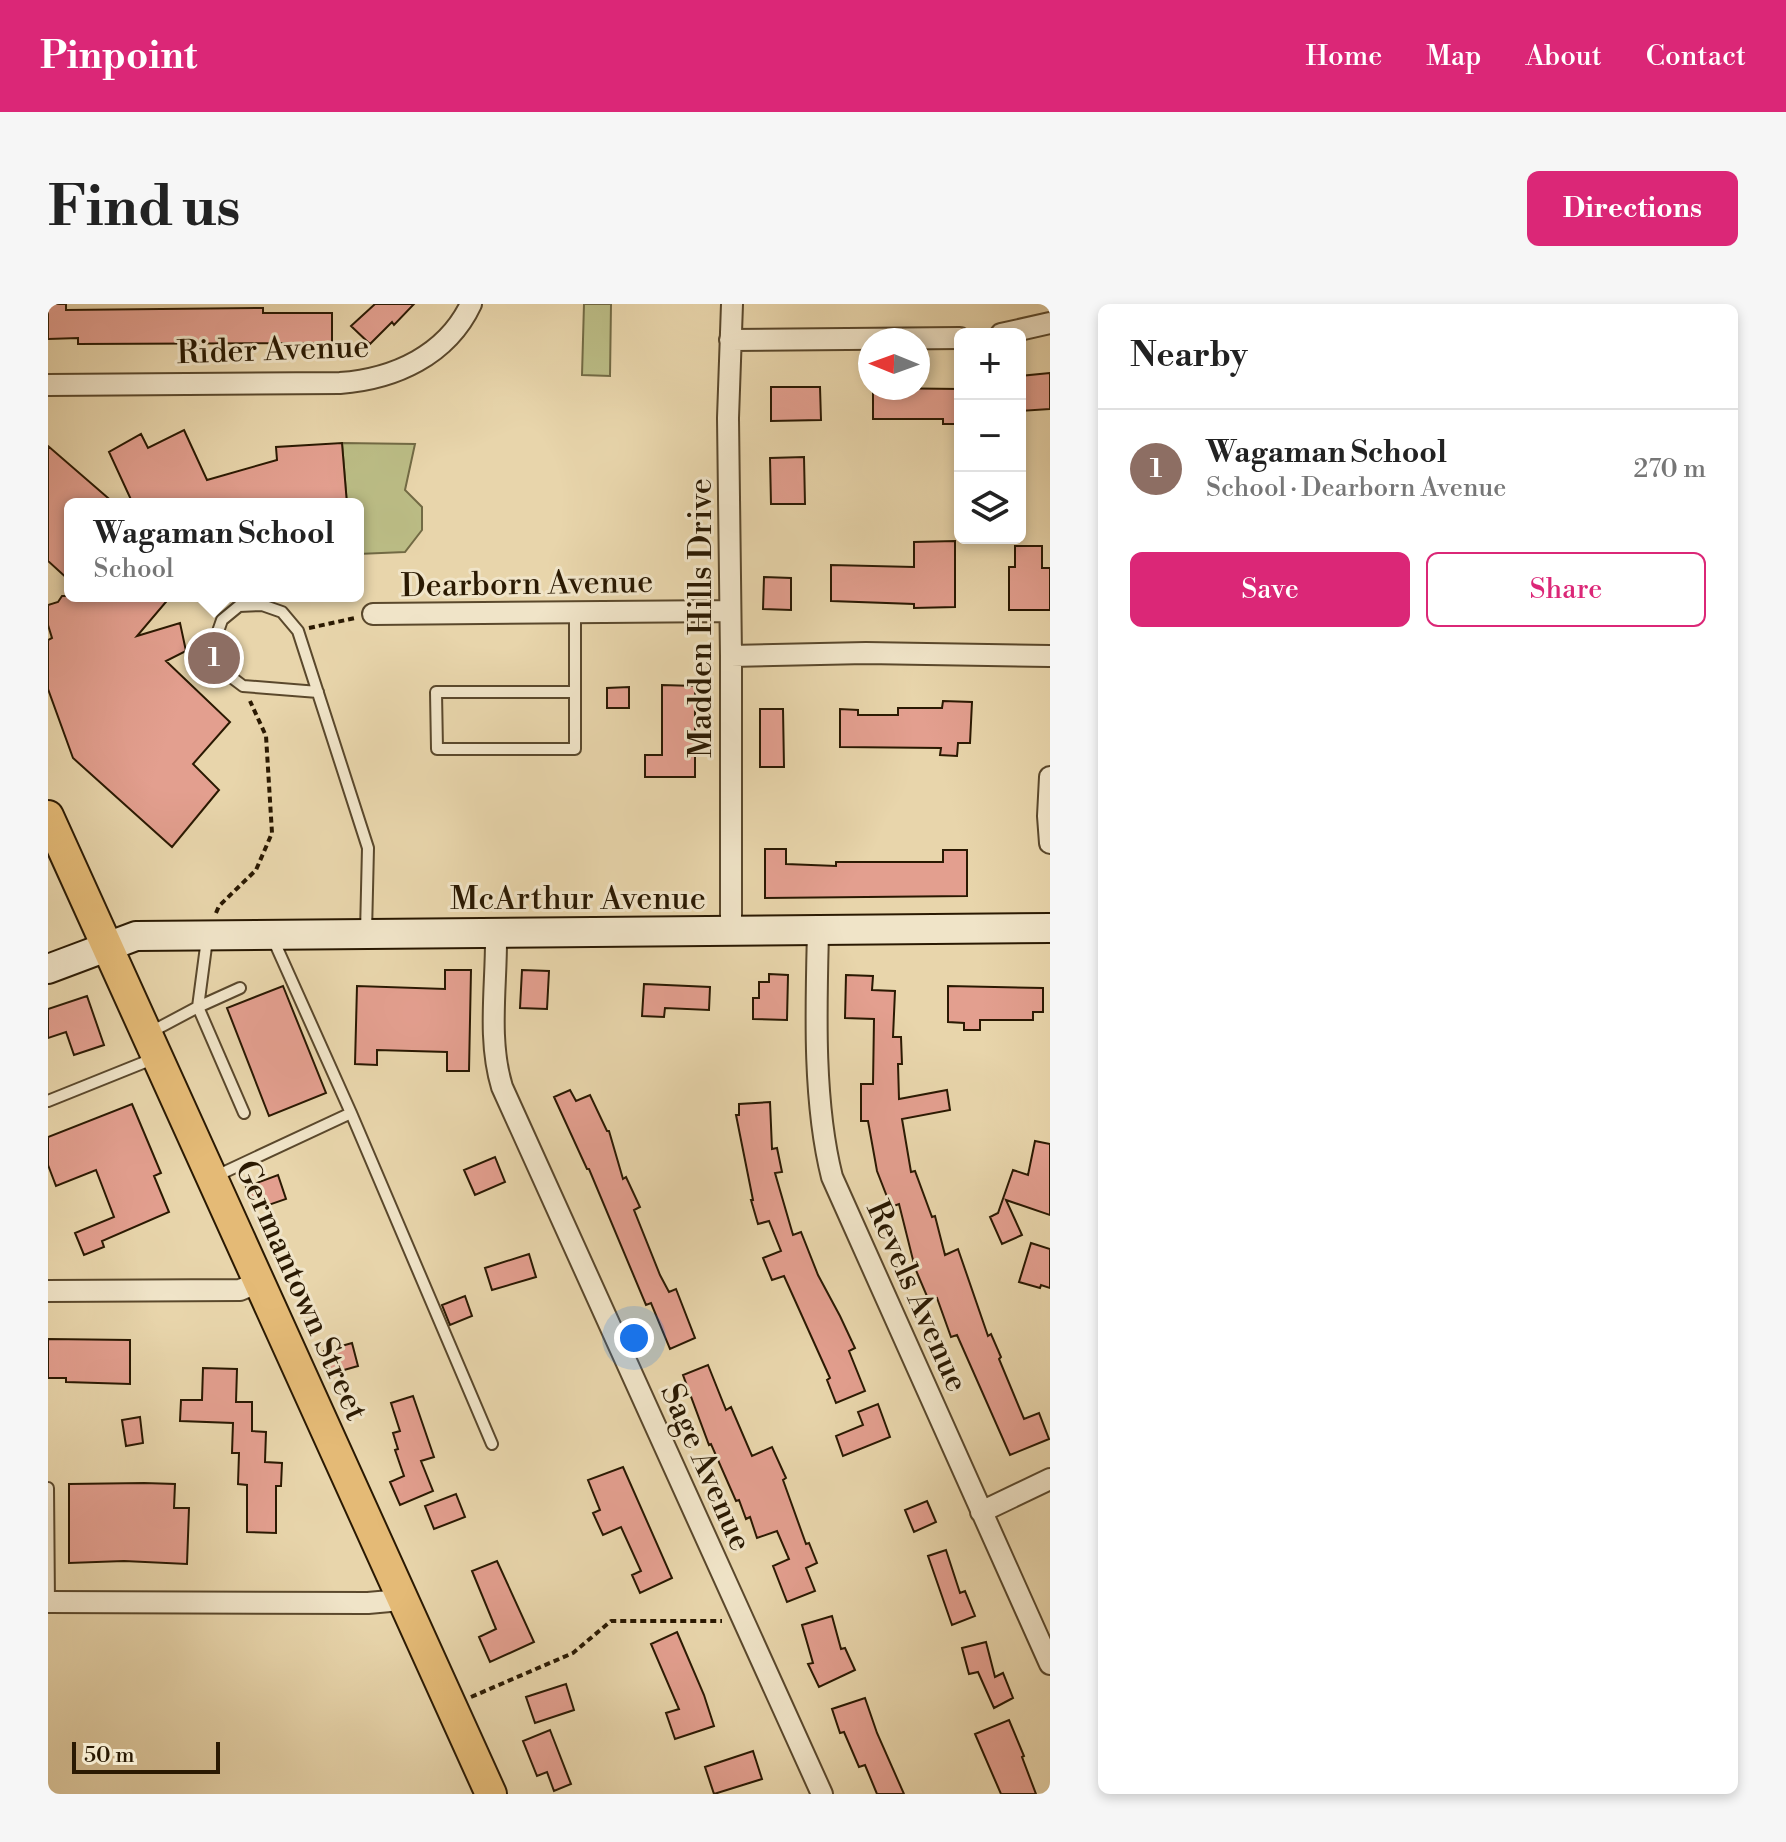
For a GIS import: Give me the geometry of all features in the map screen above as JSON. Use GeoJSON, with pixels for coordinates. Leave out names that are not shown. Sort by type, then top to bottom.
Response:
{"type":"FeatureCollection","features":[{"type":"Feature","properties":{"kind":"main road","name":"Germantown Street"},"geometry":{"type":"LineString","coordinates":[[48,816],[491,1794]]}},
{"type":"Feature","properties":{"kind":"street","name":"Rider Avenue"},"geometry":{"type":"LineString","coordinates":[[48,385],[340,383],[374,379],[400,370],[436,349],[460,323],[471,304]]}},
{"type":"Feature","properties":{"kind":"street","name":"Madden Hills Drive"},"geometry":{"type":"LineString","coordinates":[[731,931],[728,418],[732,304]]}},
{"type":"Feature","properties":{"kind":"street"},"geometry":{"type":"LineString","coordinates":[[1026,328],[1050,323]]}},
{"type":"Feature","properties":{"kind":"street"},"geometry":{"type":"LineString","coordinates":[[730,340],[954,338]]}},
{"type":"Feature","properties":{"kind":"street","name":"Dearborn Avenue"},"geometry":{"type":"LineString","coordinates":[[373,614],[730,611]]}},
{"type":"Feature","properties":{"kind":"street"},"geometry":{"type":"LineString","coordinates":[[731,656],[866,653],[1050,656]]}},
{"type":"Feature","properties":{"kind":"street"},"geometry":{"type":"LineString","coordinates":[[1050,777],[1050,843]]}},
{"type":"Feature","properties":{"kind":"street","name":"McArthur Avenue"},"geometry":{"type":"LineString","coordinates":[[48,969],[136,936],[1050,928]]}},
{"type":"Feature","properties":{"kind":"street","name":"Sage Avenue"},"geometry":{"type":"LineString","coordinates":[[496,932],[496,1059],[502,1087],[822,1794]]}},
{"type":"Feature","properties":{"kind":"street","name":"Revels Avenue"},"geometry":{"type":"LineString","coordinates":[[818,932],[820,1099],[832,1177],[1050,1664]]}},
{"type":"Feature","properties":{"kind":"street"},"geometry":{"type":"LineString","coordinates":[[48,1291],[240,1290],[259,1282]]}},
{"type":"Feature","properties":{"kind":"street"},"geometry":{"type":"LineString","coordinates":[[981,1512],[1050,1479]]}},
{"type":"Feature","properties":{"kind":"street"},"geometry":{"type":"LineString","coordinates":[[49,1602],[368,1603],[390,1601],[401,1596]]}},
{"type":"Feature","properties":{"kind":"lane"},"geometry":{"type":"LineString","coordinates":[[318,692],[243,686],[223,671],[215,640],[222,620],[239,606],[262,605],[282,612],[298,631],[318,692],[368,848],[366,932]]}},
{"type":"Feature","properties":{"kind":"lane"},"geometry":{"type":"LineString","coordinates":[[575,612],[575,692],[575,749],[437,749],[436,692],[575,692]]}},
{"type":"Feature","properties":{"kind":"lane"},"geometry":{"type":"LineString","coordinates":[[270,933],[351,1113],[492,1444]]}},
{"type":"Feature","properties":{"kind":"lane"},"geometry":{"type":"LineString","coordinates":[[208,934],[198,1007],[244,1113]]}},
{"type":"Feature","properties":{"kind":"lane"},"geometry":{"type":"LineString","coordinates":[[48,1101],[152,1046],[198,1007],[240,988]]}},
{"type":"Feature","properties":{"kind":"lane"},"geometry":{"type":"LineString","coordinates":[[212,1178],[351,1113]]}},
{"type":"Feature","properties":{"kind":"lane"},"geometry":{"type":"LineString","coordinates":[[48,1488],[49,1602]]}},
{"type":"Feature","properties":{"kind":"path"},"geometry":{"type":"LineString","coordinates":[[298,631],[373,614]]}},
{"type":"Feature","properties":{"kind":"path"},"geometry":{"type":"LineString","coordinates":[[208,934],[219,906],[256,870],[272,833],[266,736],[243,686]]}},
{"type":"Feature","properties":{"kind":"path"},"geometry":{"type":"LineString","coordinates":[[451,1706],[573,1653],[611,1621],[743,1621]]}},
{"type":"Feature","properties":{"kind":"green space"},"geometry":{"type":"Polygon","coordinates":[[[584,304],[611,304],[610,376],[582,375],[584,304]]]}},
{"type":"Feature","properties":{"kind":"green space"},"geometry":{"type":"Polygon","coordinates":[[[342,443],[415,444],[405,490],[422,507],[422,530],[405,552],[364,554],[364,498],[347,498],[342,443]]]}},
{"type":"Feature","properties":{"kind":"building"},"geometry":{"type":"Polygon","coordinates":[[[48,304],[66,304],[66,310],[263,308],[263,313],[332,313],[332,343],[78,344],[78,338],[48,339],[48,304]]]}},
{"type":"Feature","properties":{"kind":"building"},"geometry":{"type":"Polygon","coordinates":[[[375,304],[414,304],[370,344],[351,326],[375,304]]]}},
{"type":"Feature","properties":{"kind":"building"},"geometry":{"type":"Polygon","coordinates":[[[1050,373],[1050,409],[1026,411],[1026,375],[1050,373]]]}},
{"type":"Feature","properties":{"kind":"building"},"geometry":{"type":"Polygon","coordinates":[[[771,387],[820,387],[821,420],[771,421],[771,387]]]}},
{"type":"Feature","properties":{"kind":"building"},"geometry":{"type":"Polygon","coordinates":[[[930,389],[954,389],[954,424],[943,424],[943,419],[873,419],[873,400],[930,400],[930,389]]]}},
{"type":"Feature","properties":{"kind":"building"},"geometry":{"type":"Polygon","coordinates":[[[184,430],[207,480],[277,460],[276,447],[342,443],[347,498],[130,498],[109,452],[141,434],[148,448],[184,430]]]}},
{"type":"Feature","properties":{"kind":"building"},"geometry":{"type":"Polygon","coordinates":[[[48,446],[108,498],[64,498],[64,576],[48,561],[48,446]]]}},
{"type":"Feature","properties":{"kind":"building"},"geometry":{"type":"Polygon","coordinates":[[[804,457],[805,504],[771,504],[770,458],[804,457]]]}},
{"type":"Feature","properties":{"kind":"building"},"geometry":{"type":"Polygon","coordinates":[[[954,541],[955,607],[914,608],[914,604],[831,601],[831,565],[914,567],[914,542],[954,541]]]}},
{"type":"Feature","properties":{"kind":"building"},"geometry":{"type":"Polygon","coordinates":[[[1015,546],[1042,546],[1042,568],[1050,568],[1050,610],[1009,610],[1009,567],[1015,567],[1015,546]]]}},
{"type":"Feature","properties":{"kind":"building"},"geometry":{"type":"Polygon","coordinates":[[[764,577],[791,578],[791,610],[763,609],[764,577]]]}},
{"type":"Feature","properties":{"kind":"building"},"geometry":{"type":"Polygon","coordinates":[[[64,596],[64,602],[166,602],[137,636],[180,623],[186,651],[166,661],[230,722],[193,764],[219,790],[172,847],[73,758],[48,689],[48,640],[52,638],[48,625],[48,605],[64,596]]]}},
{"type":"Feature","properties":{"kind":"building"},"geometry":{"type":"Polygon","coordinates":[[[662,685],[695,686],[695,777],[645,777],[645,755],[662,755],[662,685]]]}},
{"type":"Feature","properties":{"kind":"building"},"geometry":{"type":"Polygon","coordinates":[[[629,687],[629,708],[607,708],[607,688],[629,687]]]}},
{"type":"Feature","properties":{"kind":"building"},"geometry":{"type":"Polygon","coordinates":[[[943,701],[972,702],[970,743],[958,743],[957,756],[940,755],[941,748],[840,747],[840,709],[858,710],[858,715],[898,715],[898,708],[942,708],[943,701]]]}},
{"type":"Feature","properties":{"kind":"building"},"geometry":{"type":"Polygon","coordinates":[[[760,709],[783,709],[784,767],[760,767],[760,709]]]}},
{"type":"Feature","properties":{"kind":"building"},"geometry":{"type":"Polygon","coordinates":[[[765,849],[786,849],[786,864],[836,866],[836,862],[943,862],[943,850],[967,850],[967,896],[765,898],[765,849]]]}},
{"type":"Feature","properties":{"kind":"building"},"geometry":{"type":"Polygon","coordinates":[[[445,970],[471,970],[469,1071],[447,1071],[447,1052],[377,1050],[377,1065],[355,1064],[357,986],[445,989],[445,970]]]}},
{"type":"Feature","properties":{"kind":"building"},"geometry":{"type":"Polygon","coordinates":[[[522,970],[549,971],[547,1009],[520,1008],[522,970]]]}},
{"type":"Feature","properties":{"kind":"building"},"geometry":{"type":"Polygon","coordinates":[[[769,974],[788,975],[787,1020],[753,1019],[753,998],[759,998],[759,982],[769,982],[769,974]]]}},
{"type":"Feature","properties":{"kind":"building"},"geometry":{"type":"Polygon","coordinates":[[[846,975],[873,976],[872,990],[895,991],[893,1037],[901,1037],[902,1064],[898,1064],[899,1099],[947,1090],[950,1110],[902,1119],[911,1172],[915,1171],[932,1217],[935,1216],[945,1255],[958,1249],[988,1336],[991,1334],[1024,1419],[1039,1413],[1049,1439],[1010,1455],[957,1335],[951,1337],[937,1298],[929,1301],[915,1268],[899,1204],[891,1207],[877,1171],[868,1121],[861,1121],[861,1084],[873,1084],[874,1019],[845,1018],[846,975]]]}},
{"type":"Feature","properties":{"kind":"building"},"geometry":{"type":"Polygon","coordinates":[[[644,984],[710,987],[709,1010],[665,1008],[664,1017],[642,1016],[644,984]]]}},
{"type":"Feature","properties":{"kind":"building"},"geometry":{"type":"Polygon","coordinates":[[[283,986],[326,1093],[269,1116],[227,1008],[283,986]]]}},
{"type":"Feature","properties":{"kind":"building"},"geometry":{"type":"Polygon","coordinates":[[[948,986],[1043,988],[1043,1012],[1033,1012],[1033,1020],[980,1020],[980,1030],[964,1030],[964,1023],[948,1022],[948,986]]]}},
{"type":"Feature","properties":{"kind":"building"},"geometry":{"type":"Polygon","coordinates":[[[87,996],[104,1045],[74,1055],[66,1032],[48,1038],[48,1009],[87,996]]]}},
{"type":"Feature","properties":{"kind":"building"},"geometry":{"type":"Polygon","coordinates":[[[570,1090],[576,1101],[590,1095],[609,1131],[623,1179],[626,1177],[640,1207],[634,1210],[660,1275],[669,1292],[676,1289],[695,1338],[670,1349],[651,1303],[646,1305],[589,1169],[554,1097],[570,1090]]]}},
{"type":"Feature","properties":{"kind":"building"},"geometry":{"type":"Polygon","coordinates":[[[770,1102],[772,1149],[777,1148],[782,1172],[775,1173],[793,1235],[801,1232],[818,1275],[855,1348],[849,1351],[865,1391],[836,1403],[827,1380],[830,1378],[784,1276],[772,1280],[763,1258],[781,1251],[769,1221],[758,1224],[736,1115],[739,1115],[739,1104],[770,1102]]]}},
{"type":"Feature","properties":{"kind":"building"},"geometry":{"type":"Polygon","coordinates":[[[132,1104],[161,1173],[154,1176],[169,1212],[102,1241],[104,1247],[84,1255],[75,1233],[114,1217],[96,1170],[56,1186],[48,1165],[48,1137],[132,1104]]]}},
{"type":"Feature","properties":{"kind":"building"},"geometry":{"type":"Polygon","coordinates":[[[1035,1141],[1050,1144],[1050,1215],[1006,1200],[1022,1235],[1002,1244],[990,1217],[998,1213],[1013,1170],[1028,1175],[1035,1141]]]}},
{"type":"Feature","properties":{"kind":"building"},"geometry":{"type":"Polygon","coordinates":[[[495,1157],[505,1182],[475,1195],[464,1170],[495,1157]]]}},
{"type":"Feature","properties":{"kind":"building"},"geometry":{"type":"Polygon","coordinates":[[[278,1175],[286,1199],[254,1210],[246,1187],[278,1175]]]}},
{"type":"Feature","properties":{"kind":"building"},"geometry":{"type":"Polygon","coordinates":[[[1031,1243],[1050,1249],[1050,1288],[1019,1282],[1031,1243]]]}},
{"type":"Feature","properties":{"kind":"building"},"geometry":{"type":"Polygon","coordinates":[[[529,1254],[536,1277],[492,1290],[485,1268],[529,1254]]]}},
{"type":"Feature","properties":{"kind":"building"},"geometry":{"type":"Polygon","coordinates":[[[465,1296],[472,1316],[450,1325],[442,1305],[465,1296]]]}},
{"type":"Feature","properties":{"kind":"building"},"geometry":{"type":"Polygon","coordinates":[[[48,1339],[130,1340],[130,1384],[66,1382],[66,1378],[48,1378],[48,1339]]]}},
{"type":"Feature","properties":{"kind":"building"},"geometry":{"type":"Polygon","coordinates":[[[352,1343],[358,1366],[330,1374],[324,1351],[352,1343]]]}},
{"type":"Feature","properties":{"kind":"building"},"geometry":{"type":"Polygon","coordinates":[[[708,1365],[726,1410],[731,1407],[752,1456],[772,1447],[786,1478],[783,1480],[806,1544],[809,1543],[817,1563],[806,1568],[815,1591],[787,1602],[773,1566],[789,1559],[777,1531],[757,1538],[750,1517],[746,1519],[709,1445],[683,1375],[708,1365]]]}},
{"type":"Feature","properties":{"kind":"building"},"geometry":{"type":"Polygon","coordinates":[[[203,1368],[237,1369],[236,1402],[252,1402],[252,1431],[266,1432],[265,1462],[282,1463],[281,1486],[276,1486],[276,1533],[247,1532],[247,1485],[238,1484],[239,1453],[232,1453],[233,1423],[180,1421],[181,1400],[202,1400],[203,1368]]]}},
{"type":"Feature","properties":{"kind":"building"},"geometry":{"type":"Polygon","coordinates":[[[413,1396],[434,1457],[421,1461],[433,1491],[400,1505],[390,1482],[404,1476],[395,1450],[398,1449],[393,1433],[400,1431],[391,1403],[413,1396]]]}},
{"type":"Feature","properties":{"kind":"building"},"geometry":{"type":"Polygon","coordinates":[[[878,1404],[890,1437],[843,1456],[836,1436],[863,1425],[858,1412],[878,1404]]]}},
{"type":"Feature","properties":{"kind":"building"},"geometry":{"type":"Polygon","coordinates":[[[140,1417],[143,1443],[126,1446],[122,1420],[140,1417]]]}},
{"type":"Feature","properties":{"kind":"building"},"geometry":{"type":"Polygon","coordinates":[[[623,1467],[672,1578],[640,1593],[632,1575],[641,1571],[621,1527],[603,1535],[593,1513],[600,1510],[588,1480],[623,1467]]]}},
{"type":"Feature","properties":{"kind":"building"},"geometry":{"type":"Polygon","coordinates":[[[69,1484],[175,1484],[174,1508],[189,1508],[187,1564],[124,1561],[69,1563],[69,1484]]]}},
{"type":"Feature","properties":{"kind":"building"},"geometry":{"type":"Polygon","coordinates":[[[456,1494],[465,1517],[434,1529],[425,1506],[456,1494]]]}},
{"type":"Feature","properties":{"kind":"building"},"geometry":{"type":"Polygon","coordinates":[[[927,1501],[936,1522],[914,1532],[905,1510],[927,1501]]]}},
{"type":"Feature","properties":{"kind":"building"},"geometry":{"type":"Polygon","coordinates":[[[946,1550],[960,1593],[965,1591],[975,1616],[952,1625],[928,1556],[946,1550]]]}},
{"type":"Feature","properties":{"kind":"building"},"geometry":{"type":"Polygon","coordinates":[[[497,1561],[534,1642],[490,1662],[479,1637],[496,1629],[472,1571],[497,1561]]]}},
{"type":"Feature","properties":{"kind":"building"},"geometry":{"type":"Polygon","coordinates":[[[832,1616],[841,1649],[845,1648],[855,1670],[819,1687],[808,1664],[813,1663],[802,1625],[832,1616]]]}},
{"type":"Feature","properties":{"kind":"building"},"geometry":{"type":"Polygon","coordinates":[[[677,1632],[714,1726],[675,1739],[666,1713],[679,1709],[651,1644],[677,1632]]]}},
{"type":"Feature","properties":{"kind":"building"},"geometry":{"type":"Polygon","coordinates":[[[986,1642],[995,1677],[1003,1673],[1013,1698],[994,1708],[978,1672],[969,1674],[962,1648],[986,1642]]]}},
{"type":"Feature","properties":{"kind":"building"},"geometry":{"type":"Polygon","coordinates":[[[566,1684],[574,1710],[535,1723],[526,1697],[566,1684]]]}},
{"type":"Feature","properties":{"kind":"building"},"geometry":{"type":"Polygon","coordinates":[[[865,1698],[904,1794],[877,1794],[865,1765],[859,1767],[844,1732],[840,1733],[832,1709],[865,1698]]]}},
{"type":"Feature","properties":{"kind":"building"},"geometry":{"type":"Polygon","coordinates":[[[1009,1720],[1036,1794],[1001,1794],[975,1734],[1009,1720]]]}},
{"type":"Feature","properties":{"kind":"building"},"geometry":{"type":"Polygon","coordinates":[[[550,1730],[571,1784],[554,1791],[547,1772],[537,1776],[523,1741],[550,1730]]]}},
{"type":"Feature","properties":{"kind":"building"},"geometry":{"type":"Polygon","coordinates":[[[753,1751],[762,1779],[714,1794],[705,1767],[753,1751]]]}},
{"type":"Feature","properties":{"kind":"place","name":"Wagaman School"},"geometry":{"type":"Point","coordinates":[214,658]}}]}
